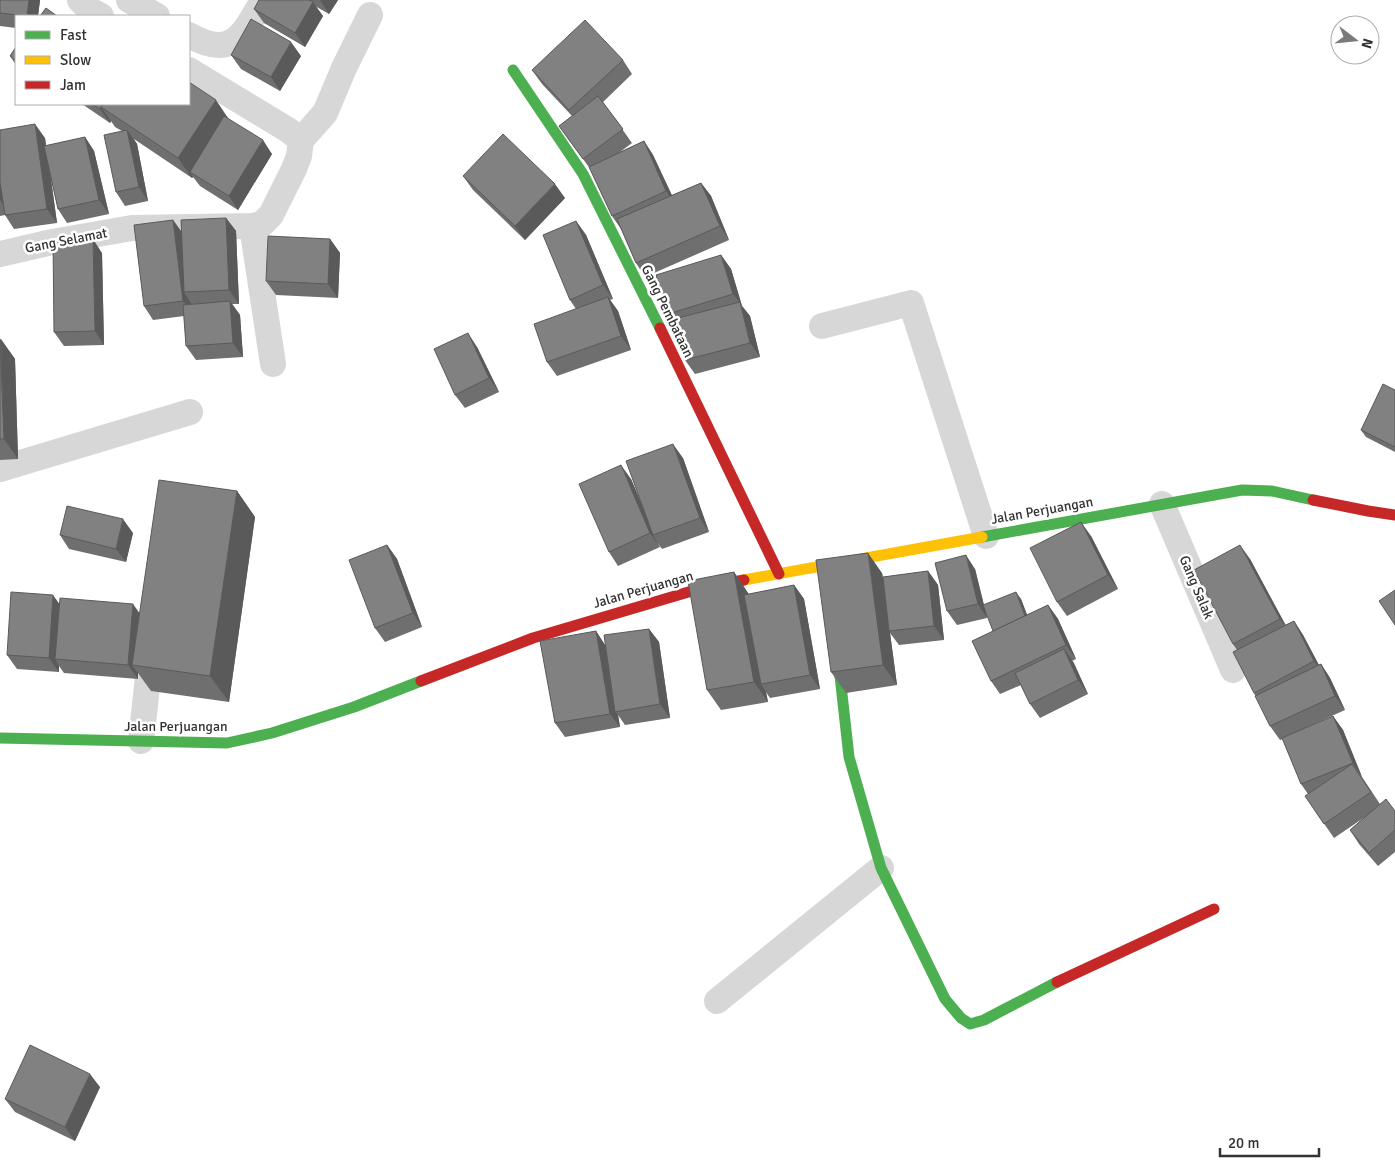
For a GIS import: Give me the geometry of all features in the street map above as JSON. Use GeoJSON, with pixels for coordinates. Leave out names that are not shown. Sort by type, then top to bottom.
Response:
{"type":"FeatureCollection","features":[{"type":"Feature","properties":{"kind":"street"},"geometry":{"type":"LineString","coordinates":[[80,0],[98,15]]}},
{"type":"Feature","properties":{"kind":"street"},"geometry":{"type":"LineString","coordinates":[[129,0],[155,15]]}},
{"type":"Feature","properties":{"kind":"street"},"geometry":{"type":"LineString","coordinates":[[190,36],[215,46],[231,43],[246,30],[263,0]]}},
{"type":"Feature","properties":{"kind":"street"},"geometry":{"type":"LineString","coordinates":[[273,364],[252,226],[262,224],[271,215],[294,169],[299,156],[301,140],[325,113],[344,68],[370,15]]}},
{"type":"Feature","properties":{"kind":"street","name":"Gang Pembataan"},"geometry":{"type":"LineString","coordinates":[[513,70],[583,174],[779,574]]}},
{"type":"Feature","properties":{"kind":"street"},"geometry":{"type":"LineString","coordinates":[[190,71],[288,130],[301,140]]}},
{"type":"Feature","properties":{"kind":"street","name":"Gang Selamat"},"geometry":{"type":"LineString","coordinates":[[0,254],[52,242],[132,228],[252,226]]}},
{"type":"Feature","properties":{"kind":"street"},"geometry":{"type":"LineString","coordinates":[[822,326],[911,303],[986,536]]}},
{"type":"Feature","properties":{"kind":"street"},"geometry":{"type":"LineString","coordinates":[[0,469],[190,412]]}},
{"type":"Feature","properties":{"kind":"street","name":"Jalan Perjuangan"},"geometry":{"type":"LineString","coordinates":[[0,738],[227,743],[272,733],[354,707],[533,638],[702,588],[779,574],[828,570],[986,536],[1242,490],[1272,491],[1395,515]]}},
{"type":"Feature","properties":{"kind":"street","name":"Gang Salak"},"geometry":{"type":"LineString","coordinates":[[1162,504],[1233,670]]}},
{"type":"Feature","properties":{"kind":"street"},"geometry":{"type":"LineString","coordinates":[[141,741],[153,624]]}},
{"type":"Feature","properties":{"kind":"street"},"geometry":{"type":"LineString","coordinates":[[836,642],[849,757],[881,868],[945,999],[961,1018],[970,1024],[984,1020],[1057,982],[1214,908]]}},
{"type":"Feature","properties":{"kind":"street"},"geometry":{"type":"LineString","coordinates":[[717,1001],[881,868]]}},
{"type":"Feature","properties":{"kind":"building"},"geometry":{"type":"Polygon","coordinates":[[[0,0],[29,0],[27,15],[0,13],[0,0]]]}},
{"type":"Feature","properties":{"kind":"building"},"geometry":{"type":"Polygon","coordinates":[[[259,0],[309,0],[313,2],[295,33],[254,9],[259,0]]]}},
{"type":"Feature","properties":{"kind":"building"},"geometry":{"type":"Polygon","coordinates":[[[46,8],[56,15],[41,15],[46,8]]]}},
{"type":"Feature","properties":{"kind":"building"},"geometry":{"type":"Polygon","coordinates":[[[251,19],[291,42],[271,77],[231,55],[251,19]]]}},
{"type":"Feature","properties":{"kind":"building"},"geometry":{"type":"Polygon","coordinates":[[[585,20],[623,60],[569,110],[532,70],[585,20]]]}},
{"type":"Feature","properties":{"kind":"building"},"geometry":{"type":"Polygon","coordinates":[[[15,48],[15,60],[10,56],[15,48]]]}},
{"type":"Feature","properties":{"kind":"building"},"geometry":{"type":"Polygon","coordinates":[[[190,83],[216,100],[178,158],[101,107],[102,105],[190,105],[190,83]]]}},
{"type":"Feature","properties":{"kind":"building"},"geometry":{"type":"Polygon","coordinates":[[[598,96],[623,129],[583,159],[559,126],[598,96]]]}},
{"type":"Feature","properties":{"kind":"building"},"geometry":{"type":"Polygon","coordinates":[[[94,105],[102,105],[100,109],[94,105]]]}},
{"type":"Feature","properties":{"kind":"building"},"geometry":{"type":"Polygon","coordinates":[[[224,116],[263,140],[229,196],[190,172],[224,116]]]}},
{"type":"Feature","properties":{"kind":"building"},"geometry":{"type":"Polygon","coordinates":[[[35,124],[47,209],[5,215],[0,182],[0,130],[35,124]]]}},
{"type":"Feature","properties":{"kind":"building"},"geometry":{"type":"Polygon","coordinates":[[[127,130],[139,187],[116,192],[104,135],[127,130]]]}},
{"type":"Feature","properties":{"kind":"building"},"geometry":{"type":"Polygon","coordinates":[[[503,134],[555,184],[515,226],[463,176],[503,134]]]}},
{"type":"Feature","properties":{"kind":"building"},"geometry":{"type":"Polygon","coordinates":[[[85,137],[99,200],[58,209],[44,146],[85,137]]]}},
{"type":"Feature","properties":{"kind":"building"},"geometry":{"type":"Polygon","coordinates":[[[644,141],[666,191],[612,216],[589,167],[644,141]]]}},
{"type":"Feature","properties":{"kind":"building"},"geometry":{"type":"Polygon","coordinates":[[[701,183],[720,226],[636,263],[617,219],[701,183]]]}},
{"type":"Feature","properties":{"kind":"building"},"geometry":{"type":"Polygon","coordinates":[[[226,218],[229,290],[184,292],[181,220],[226,218]]]}},
{"type":"Feature","properties":{"kind":"building"},"geometry":{"type":"Polygon","coordinates":[[[173,220],[183,301],[144,306],[134,225],[173,220]]]}},
{"type":"Feature","properties":{"kind":"building"},"geometry":{"type":"Polygon","coordinates":[[[576,221],[603,285],[570,300],[543,235],[576,221]]]}},
{"type":"Feature","properties":{"kind":"building"},"geometry":{"type":"Polygon","coordinates":[[[268,236],[330,239],[328,284],[266,281],[268,236]]]}},
{"type":"Feature","properties":{"kind":"building"},"geometry":{"type":"Polygon","coordinates":[[[93,239],[95,331],[54,332],[53,240],[93,239]]]}},
{"type":"Feature","properties":{"kind":"building"},"geometry":{"type":"Polygon","coordinates":[[[721,255],[733,294],[668,314],[656,275],[721,255]]]}},
{"type":"Feature","properties":{"kind":"building"},"geometry":{"type":"Polygon","coordinates":[[[608,297],[621,336],[547,362],[534,324],[608,297]]]}},
{"type":"Feature","properties":{"kind":"building"},"geometry":{"type":"Polygon","coordinates":[[[230,301],[233,343],[186,346],[183,305],[230,301]]]}},
{"type":"Feature","properties":{"kind":"building"},"geometry":{"type":"Polygon","coordinates":[[[740,302],[750,343],[685,360],[674,319],[740,302]]]}},
{"type":"Feature","properties":{"kind":"building"},"geometry":{"type":"Polygon","coordinates":[[[468,333],[489,378],[455,395],[434,349],[468,333]]]}},
{"type":"Feature","properties":{"kind":"building"},"geometry":{"type":"Polygon","coordinates":[[[0,339],[4,439],[0,439],[0,339]]]}},
{"type":"Feature","properties":{"kind":"building"},"geometry":{"type":"Polygon","coordinates":[[[1383,384],[1395,390],[1395,447],[1361,430],[1383,384]]]}},
{"type":"Feature","properties":{"kind":"building"},"geometry":{"type":"Polygon","coordinates":[[[673,444],[700,518],[653,535],[626,461],[673,444]]]}},
{"type":"Feature","properties":{"kind":"building"},"geometry":{"type":"Polygon","coordinates":[[[621,465],[650,533],[609,552],[579,484],[621,465]]]}},
{"type":"Feature","properties":{"kind":"building"},"geometry":{"type":"Polygon","coordinates":[[[159,480],[237,491],[210,676],[132,665],[159,480]]]}},
{"type":"Feature","properties":{"kind":"building"},"geometry":{"type":"Polygon","coordinates":[[[67,506],[123,519],[116,549],[60,535],[67,506]]]}},
{"type":"Feature","properties":{"kind":"building"},"geometry":{"type":"Polygon","coordinates":[[[1081,522],[1108,575],[1057,602],[1030,548],[1081,522]]]}},
{"type":"Feature","properties":{"kind":"building"},"geometry":{"type":"Polygon","coordinates":[[[387,545],[413,613],[375,628],[349,560],[387,545]]]}},
{"type":"Feature","properties":{"kind":"building"},"geometry":{"type":"Polygon","coordinates":[[[1240,545],[1280,619],[1233,644],[1194,570],[1240,545]]]}},
{"type":"Feature","properties":{"kind":"building"},"geometry":{"type":"Polygon","coordinates":[[[868,553],[883,665],[831,672],[816,560],[868,553]]]}},
{"type":"Feature","properties":{"kind":"building"},"geometry":{"type":"Polygon","coordinates":[[[966,555],[978,604],[947,611],[935,563],[966,555]]]}},
{"type":"Feature","properties":{"kind":"building"},"geometry":{"type":"Polygon","coordinates":[[[928,571],[934,626],[889,631],[883,577],[928,571]]]}},
{"type":"Feature","properties":{"kind":"building"},"geometry":{"type":"Polygon","coordinates":[[[734,572],[754,682],[707,690],[688,581],[734,572]]]}},
{"type":"Feature","properties":{"kind":"building"},"geometry":{"type":"Polygon","coordinates":[[[794,585],[810,675],[761,684],[744,595],[794,585]]]}},
{"type":"Feature","properties":{"kind":"building"},"geometry":{"type":"Polygon","coordinates":[[[1395,590],[1395,625],[1379,601],[1395,590]]]}},
{"type":"Feature","properties":{"kind":"building"},"geometry":{"type":"Polygon","coordinates":[[[11,592],[53,595],[49,658],[7,655],[11,592]]]}},
{"type":"Feature","properties":{"kind":"building"},"geometry":{"type":"Polygon","coordinates":[[[1016,592],[1025,616],[993,631],[983,605],[1016,592]]]}},
{"type":"Feature","properties":{"kind":"building"},"geometry":{"type":"Polygon","coordinates":[[[60,598],[133,604],[128,665],[55,659],[60,598]]]}},
{"type":"Feature","properties":{"kind":"building"},"geometry":{"type":"Polygon","coordinates":[[[1048,605],[1066,645],[991,681],[972,641],[1048,605]]]}},
{"type":"Feature","properties":{"kind":"building"},"geometry":{"type":"Polygon","coordinates":[[[1294,621],[1314,661],[1254,693],[1233,652],[1294,621]]]}},
{"type":"Feature","properties":{"kind":"building"},"geometry":{"type":"Polygon","coordinates":[[[649,629],[660,704],[615,712],[604,635],[649,629]]]}},
{"type":"Feature","properties":{"kind":"building"},"geometry":{"type":"Polygon","coordinates":[[[596,631],[610,714],[555,723],[540,641],[596,631]]]}},
{"type":"Feature","properties":{"kind":"building"},"geometry":{"type":"Polygon","coordinates":[[[1064,649],[1078,680],[1030,704],[1015,673],[1064,649]]]}},
{"type":"Feature","properties":{"kind":"building"},"geometry":{"type":"Polygon","coordinates":[[[1321,664],[1335,696],[1270,726],[1255,696],[1321,664]]]}},
{"type":"Feature","properties":{"kind":"building"},"geometry":{"type":"Polygon","coordinates":[[[1333,716],[1353,763],[1301,784],[1282,738],[1333,716]]]}},
{"type":"Feature","properties":{"kind":"building"},"geometry":{"type":"Polygon","coordinates":[[[1352,764],[1371,792],[1324,824],[1305,796],[1352,764]]]}},
{"type":"Feature","properties":{"kind":"building"},"geometry":{"type":"Polygon","coordinates":[[[1386,799],[1395,811],[1395,830],[1369,853],[1350,830],[1386,799]]]}},
{"type":"Feature","properties":{"kind":"building"},"geometry":{"type":"Polygon","coordinates":[[[30,1045],[90,1074],[65,1127],[5,1099],[30,1045]]]}},
{"type":"Feature","properties":{"kind":"traffic: fast"},"geometry":{"type":"LineString","coordinates":[[513,70],[583,174],[660,328]]}},
{"type":"Feature","properties":{"kind":"traffic: fast"},"geometry":{"type":"LineString","coordinates":[[982,537],[1242,490],[1272,491],[1313,500]]}},
{"type":"Feature","properties":{"kind":"traffic: fast"},"geometry":{"type":"LineString","coordinates":[[837,649],[849,757],[881,868],[945,999],[961,1018],[970,1024],[984,1020],[1057,982]]}},
{"type":"Feature","properties":{"kind":"traffic: fast"},"geometry":{"type":"LineString","coordinates":[[0,738],[227,743],[272,733],[354,707],[421,681]]}},
{"type":"Feature","properties":{"kind":"traffic: slow"},"geometry":{"type":"LineString","coordinates":[[744,580],[982,537]]}},
{"type":"Feature","properties":{"kind":"traffic: jam"},"geometry":{"type":"LineString","coordinates":[[660,328],[779,574]]}},
{"type":"Feature","properties":{"kind":"traffic: jam"},"geometry":{"type":"LineString","coordinates":[[1313,500],[1395,515]]}},
{"type":"Feature","properties":{"kind":"traffic: jam"},"geometry":{"type":"LineString","coordinates":[[421,681],[533,638],[702,588],[744,580]]}},
{"type":"Feature","properties":{"kind":"traffic: jam"},"geometry":{"type":"LineString","coordinates":[[1057,982],[1214,909]]}}]}
